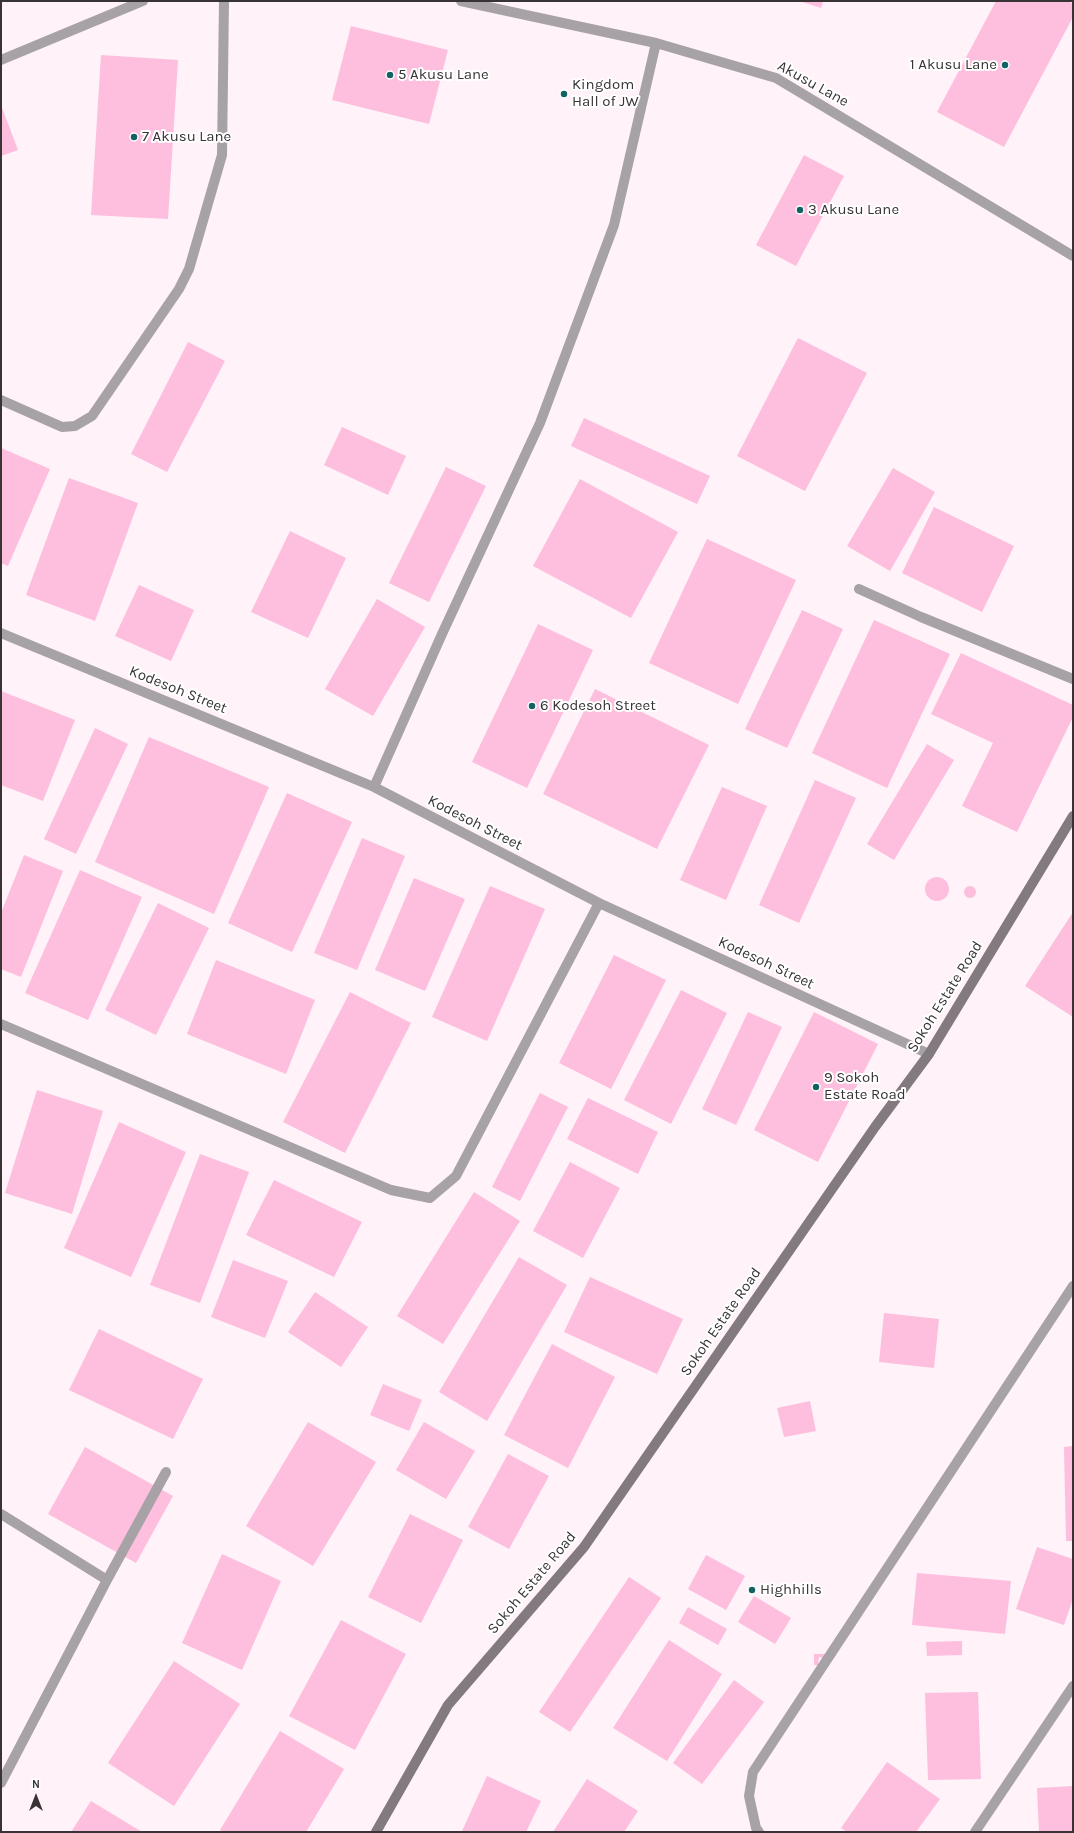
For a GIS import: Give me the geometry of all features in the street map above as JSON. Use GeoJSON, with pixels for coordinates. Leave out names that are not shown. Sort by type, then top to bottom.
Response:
{"type":"FeatureCollection","features":[{"type":"Feature","properties":{"kind":"street"},"geometry":{"type":"LineString","coordinates":[[1,60],[143,1]]}},
{"type":"Feature","properties":{"kind":"street"},"geometry":{"type":"LineString","coordinates":[[1,400],[62,427],[75,426],[92,416],[179,289],[189,270],[222,155],[224,1]]}},
{"type":"Feature","properties":{"kind":"street","name":"Akusu Lane"},"geometry":{"type":"LineString","coordinates":[[462,1],[656,43],[776,78],[1073,256]]}},
{"type":"Feature","properties":{"kind":"street"},"geometry":{"type":"LineString","coordinates":[[374,787],[442,634],[543,416],[614,225],[656,43]]}},
{"type":"Feature","properties":{"kind":"street"},"geometry":{"type":"LineString","coordinates":[[859,589],[920,617],[1073,679]]}},
{"type":"Feature","properties":{"kind":"street","name":"Kodesoh Street"},"geometry":{"type":"LineString","coordinates":[[1,633],[374,787],[599,903],[929,1054]]}},
{"type":"Feature","properties":{"kind":"street","name":"Sokoh Estate Road"},"geometry":{"type":"LineString","coordinates":[[376,1832],[448,1705],[584,1547],[875,1127],[929,1054],[1073,816]]}},
{"type":"Feature","properties":{"kind":"street"},"geometry":{"type":"LineString","coordinates":[[1,1024],[391,1190],[430,1198],[456,1176],[599,903]]}},
{"type":"Feature","properties":{"kind":"street"},"geometry":{"type":"LineString","coordinates":[[759,1832],[756,1828],[749,1796],[753,1772],[1073,1286]]}},
{"type":"Feature","properties":{"kind":"street"},"geometry":{"type":"LineString","coordinates":[[1,1783],[107,1580],[166,1472]]}},
{"type":"Feature","properties":{"kind":"street"},"geometry":{"type":"LineString","coordinates":[[1,1514],[107,1580]]}},
{"type":"Feature","properties":{"kind":"street"},"geometry":{"type":"LineString","coordinates":[[975,1832],[1073,1686]]}},
{"type":"Feature","properties":{"kind":"building"},"geometry":{"type":"Polygon","coordinates":[[[799,1],[823,1],[821,8],[799,1]]]}},
{"type":"Feature","properties":{"kind":"building","name":"1 Akusu Lane"},"geometry":{"type":"Polygon","coordinates":[[[996,1],[1068,1],[1073,4],[1073,17],[1004,147],[937,112],[996,1]]]}},
{"type":"Feature","properties":{"kind":"building","name":"5 Akusu Lane"},"geometry":{"type":"Polygon","coordinates":[[[351,26],[448,50],[429,124],[332,100],[351,26]]]}},
{"type":"Feature","properties":{"kind":"building","name":"7 Akusu Lane"},"geometry":{"type":"Polygon","coordinates":[[[101,55],[178,60],[168,219],[91,215],[101,55]]]}},
{"type":"Feature","properties":{"kind":"building"},"geometry":{"type":"Polygon","coordinates":[[[1,105],[18,150],[1,156],[1,105]]]}},
{"type":"Feature","properties":{"kind":"building","name":"3 Akusu Lane"},"geometry":{"type":"Polygon","coordinates":[[[804,155],[844,176],[796,266],[756,245],[804,155]]]}},
{"type":"Feature","properties":{"kind":"building"},"geometry":{"type":"Polygon","coordinates":[[[798,338],[867,373],[805,491],[737,456],[798,338]]]}},
{"type":"Feature","properties":{"kind":"building"},"geometry":{"type":"Polygon","coordinates":[[[188,342],[225,361],[167,472],[131,454],[188,342]]]}},
{"type":"Feature","properties":{"kind":"building"},"geometry":{"type":"Polygon","coordinates":[[[584,418],[710,476],[697,504],[571,446],[584,418]]]}},
{"type":"Feature","properties":{"kind":"building"},"geometry":{"type":"Polygon","coordinates":[[[342,427],[406,456],[388,495],[324,465],[342,427]]]}},
{"type":"Feature","properties":{"kind":"building"},"geometry":{"type":"Polygon","coordinates":[[[1,448],[50,469],[8,566],[1,563],[1,448]]]}},
{"type":"Feature","properties":{"kind":"building"},"geometry":{"type":"Polygon","coordinates":[[[446,467],[486,486],[429,602],[389,583],[446,467]]]}},
{"type":"Feature","properties":{"kind":"building"},"geometry":{"type":"Polygon","coordinates":[[[893,468],[935,492],[890,571],[847,546],[893,468]]]}},
{"type":"Feature","properties":{"kind":"building"},"geometry":{"type":"Polygon","coordinates":[[[69,478],[138,503],[95,621],[26,595],[69,478]]]}},
{"type":"Feature","properties":{"kind":"building"},"geometry":{"type":"Polygon","coordinates":[[[580,479],[678,532],[631,618],[533,566],[580,479]]]}},
{"type":"Feature","properties":{"kind":"building"},"geometry":{"type":"Polygon","coordinates":[[[934,507],[1014,546],[982,612],[902,573],[934,507]]]}},
{"type":"Feature","properties":{"kind":"building"},"geometry":{"type":"Polygon","coordinates":[[[290,531],[346,558],[308,638],[251,612],[290,531]]]}},
{"type":"Feature","properties":{"kind":"building"},"geometry":{"type":"Polygon","coordinates":[[[707,539],[796,580],[738,704],[649,663],[707,539]]]}},
{"type":"Feature","properties":{"kind":"building"},"geometry":{"type":"Polygon","coordinates":[[[139,585],[194,610],[171,661],[115,636],[139,585]]]}},
{"type":"Feature","properties":{"kind":"building"},"geometry":{"type":"Polygon","coordinates":[[[377,599],[425,627],[373,716],[325,689],[377,599]]]}},
{"type":"Feature","properties":{"kind":"building"},"geometry":{"type":"Polygon","coordinates":[[[802,610],[843,629],[787,748],[745,729],[802,610]]]}},
{"type":"Feature","properties":{"kind":"building"},"geometry":{"type":"Polygon","coordinates":[[[874,620],[950,654],[887,788],[812,753],[874,620]]]}},
{"type":"Feature","properties":{"kind":"building","name":"6 Kodesoh Street"},"geometry":{"type":"Polygon","coordinates":[[[538,624],[593,650],[527,788],[472,762],[538,624]]]}},
{"type":"Feature","properties":{"kind":"building"},"geometry":{"type":"Polygon","coordinates":[[[961,653],[1073,705],[1073,717],[1017,832],[962,806],[993,743],[931,714],[961,653]]]}},
{"type":"Feature","properties":{"kind":"building"},"geometry":{"type":"Polygon","coordinates":[[[595,689],[709,745],[657,849],[543,794],[595,689]]]}},
{"type":"Feature","properties":{"kind":"building"},"geometry":{"type":"Polygon","coordinates":[[[1,691],[75,720],[43,801],[1,785],[1,691]]]}},
{"type":"Feature","properties":{"kind":"building"},"geometry":{"type":"Polygon","coordinates":[[[95,728],[128,744],[76,854],[44,839],[95,728]]]}},
{"type":"Feature","properties":{"kind":"building"},"geometry":{"type":"Polygon","coordinates":[[[149,737],[269,787],[214,914],[95,862],[149,737]]]}},
{"type":"Feature","properties":{"kind":"building"},"geometry":{"type":"Polygon","coordinates":[[[927,744],[954,760],[894,860],[867,844],[927,744]]]}},
{"type":"Feature","properties":{"kind":"building"},"geometry":{"type":"Polygon","coordinates":[[[815,780],[856,798],[799,923],[759,905],[815,780]]]}},
{"type":"Feature","properties":{"kind":"building"},"geometry":{"type":"Polygon","coordinates":[[[722,787],[767,806],[726,900],[680,880],[722,787]]]}},
{"type":"Feature","properties":{"kind":"building"},"geometry":{"type":"Polygon","coordinates":[[[287,793],[352,822],[292,952],[228,923],[287,793]]]}},
{"type":"Feature","properties":{"kind":"building"},"geometry":{"type":"Polygon","coordinates":[[[362,838],[405,856],[357,970],[314,953],[362,838]]]}},
{"type":"Feature","properties":{"kind":"building"},"geometry":{"type":"Polygon","coordinates":[[[24,855],[63,871],[21,977],[1,969],[1,913],[24,855]]]}},
{"type":"Feature","properties":{"kind":"building"},"geometry":{"type":"Polygon","coordinates":[[[80,870],[142,897],[88,1020],[25,993],[80,870]]]}},
{"type":"Feature","properties":{"kind":"building"},"geometry":{"type":"Polygon","coordinates":[[[937,877],[942,878],[948,884],[948,894],[942,900],[937,901],[932,900],[926,894],[925,889],[926,884],[932,878],[937,877]]]}},
{"type":"Feature","properties":{"kind":"building"},"geometry":{"type":"Polygon","coordinates":[[[414,878],[465,899],[425,991],[375,970],[414,878]]]}},
{"type":"Feature","properties":{"kind":"building"},"geometry":{"type":"Polygon","coordinates":[[[490,886],[545,909],[487,1041],[432,1017],[490,886]]]}},
{"type":"Feature","properties":{"kind":"building"},"geometry":{"type":"Polygon","coordinates":[[[972,886],[975,887],[975,897],[968,898],[965,897],[964,890],[965,887],[972,886]]]}},
{"type":"Feature","properties":{"kind":"building"},"geometry":{"type":"Polygon","coordinates":[[[158,903],[209,928],[156,1035],[105,1010],[158,903]]]}},
{"type":"Feature","properties":{"kind":"building"},"geometry":{"type":"Polygon","coordinates":[[[1073,912],[1073,1017],[1025,986],[1073,912]]]}},
{"type":"Feature","properties":{"kind":"building"},"geometry":{"type":"Polygon","coordinates":[[[614,955],[666,980],[611,1089],[559,1063],[614,955]]]}},
{"type":"Feature","properties":{"kind":"building"},"geometry":{"type":"Polygon","coordinates":[[[216,960],[315,1000],[286,1074],[187,1034],[216,960]]]}},
{"type":"Feature","properties":{"kind":"building"},"geometry":{"type":"Polygon","coordinates":[[[681,990],[727,1013],[671,1124],[624,1100],[681,990]]]}},
{"type":"Feature","properties":{"kind":"building"},"geometry":{"type":"Polygon","coordinates":[[[350,992],[411,1023],[345,1153],[283,1122],[350,992]]]}},
{"type":"Feature","properties":{"kind":"building"},"geometry":{"type":"Polygon","coordinates":[[[748,1012],[782,1027],[736,1125],[702,1109],[748,1012]]]}},
{"type":"Feature","properties":{"kind":"building","name":"9 Sokoh Estate Road"},"geometry":{"type":"Polygon","coordinates":[[[814,1012],[878,1044],[818,1162],[754,1130],[814,1012]]]}},
{"type":"Feature","properties":{"kind":"building"},"geometry":{"type":"Polygon","coordinates":[[[37,1090],[103,1111],[72,1214],[5,1193],[37,1090]]]}},
{"type":"Feature","properties":{"kind":"building"},"geometry":{"type":"Polygon","coordinates":[[[540,1093],[568,1107],[520,1201],[492,1187],[540,1093]]]}},
{"type":"Feature","properties":{"kind":"building"},"geometry":{"type":"Polygon","coordinates":[[[588,1098],[658,1132],[638,1174],[567,1139],[588,1098]]]}},
{"type":"Feature","properties":{"kind":"building"},"geometry":{"type":"Polygon","coordinates":[[[119,1122],[186,1152],[131,1277],[64,1248],[119,1122]]]}},
{"type":"Feature","properties":{"kind":"building"},"geometry":{"type":"Polygon","coordinates":[[[200,1154],[249,1172],[200,1303],[150,1285],[200,1154]]]}},
{"type":"Feature","properties":{"kind":"building"},"geometry":{"type":"Polygon","coordinates":[[[570,1162],[620,1188],[583,1258],[533,1231],[570,1162]]]}},
{"type":"Feature","properties":{"kind":"building"},"geometry":{"type":"Polygon","coordinates":[[[274,1180],[362,1222],[334,1277],[246,1235],[274,1180]]]}},
{"type":"Feature","properties":{"kind":"building"},"geometry":{"type":"Polygon","coordinates":[[[474,1192],[520,1221],[443,1344],[397,1316],[474,1192]]]}},
{"type":"Feature","properties":{"kind":"building"},"geometry":{"type":"Polygon","coordinates":[[[519,1257],[567,1285],[487,1421],[439,1392],[519,1257]]]}},
{"type":"Feature","properties":{"kind":"building"},"geometry":{"type":"Polygon","coordinates":[[[233,1260],[288,1281],[265,1338],[211,1317],[233,1260]]]}},
{"type":"Feature","properties":{"kind":"building"},"geometry":{"type":"Polygon","coordinates":[[[590,1277],[683,1319],[657,1374],[564,1332],[590,1277]]]}},
{"type":"Feature","properties":{"kind":"building"},"geometry":{"type":"Polygon","coordinates":[[[315,1292],[368,1327],[341,1367],[288,1332],[315,1292]]]}},
{"type":"Feature","properties":{"kind":"building"},"geometry":{"type":"Polygon","coordinates":[[[884,1313],[939,1319],[934,1368],[879,1362],[884,1313]]]}},
{"type":"Feature","properties":{"kind":"building"},"geometry":{"type":"Polygon","coordinates":[[[99,1329],[203,1379],[173,1439],[69,1390],[99,1329]]]}},
{"type":"Feature","properties":{"kind":"building"},"geometry":{"type":"Polygon","coordinates":[[[552,1344],[615,1377],[568,1468],[504,1435],[552,1344]]]}},
{"type":"Feature","properties":{"kind":"building"},"geometry":{"type":"Polygon","coordinates":[[[383,1384],[422,1400],[409,1431],[370,1415],[383,1384]]]}},
{"type":"Feature","properties":{"kind":"building"},"geometry":{"type":"Polygon","coordinates":[[[810,1401],[816,1431],[784,1437],[777,1408],[810,1401]]]}},
{"type":"Feature","properties":{"kind":"building"},"geometry":{"type":"Polygon","coordinates":[[[308,1422],[376,1462],[313,1566],[246,1526],[308,1422]]]}},
{"type":"Feature","properties":{"kind":"building"},"geometry":{"type":"Polygon","coordinates":[[[424,1422],[475,1451],[446,1499],[396,1470],[424,1422]]]}},
{"type":"Feature","properties":{"kind":"building"},"geometry":{"type":"Polygon","coordinates":[[[1073,1446],[1073,1541],[1066,1541],[1064,1447],[1073,1446]]]}},
{"type":"Feature","properties":{"kind":"building"},"geometry":{"type":"Polygon","coordinates":[[[85,1447],[173,1496],[136,1563],[48,1514],[85,1447]]]}},
{"type":"Feature","properties":{"kind":"building"},"geometry":{"type":"Polygon","coordinates":[[[508,1454],[549,1476],[509,1549],[468,1527],[508,1454]]]}},
{"type":"Feature","properties":{"kind":"building"},"geometry":{"type":"Polygon","coordinates":[[[410,1514],[463,1540],[421,1623],[368,1597],[410,1514]]]}},
{"type":"Feature","properties":{"kind":"building"},"geometry":{"type":"Polygon","coordinates":[[[1037,1547],[1073,1559],[1073,1599],[1064,1625],[1016,1609],[1037,1547]]]}},
{"type":"Feature","properties":{"kind":"building"},"geometry":{"type":"Polygon","coordinates":[[[222,1554],[281,1581],[242,1670],[182,1643],[222,1554]]]}},
{"type":"Feature","properties":{"kind":"building"},"geometry":{"type":"Polygon","coordinates":[[[706,1555],[745,1576],[726,1610],[688,1589],[706,1555]]]}},
{"type":"Feature","properties":{"kind":"building"},"geometry":{"type":"Polygon","coordinates":[[[917,1573],[1011,1581],[1005,1634],[912,1625],[917,1573]]]}},
{"type":"Feature","properties":{"kind":"building"},"geometry":{"type":"Polygon","coordinates":[[[629,1577],[661,1598],[570,1732],[539,1712],[629,1577]]]}},
{"type":"Feature","properties":{"kind":"building"},"geometry":{"type":"Polygon","coordinates":[[[754,1596],[791,1618],[775,1644],[738,1622],[754,1596]]]}},
{"type":"Feature","properties":{"kind":"building"},"geometry":{"type":"Polygon","coordinates":[[[688,1607],[727,1629],[718,1645],[679,1623],[688,1607]]]}},
{"type":"Feature","properties":{"kind":"building"},"geometry":{"type":"Polygon","coordinates":[[[341,1620],[406,1654],[355,1750],[289,1716],[341,1620]]]}},
{"type":"Feature","properties":{"kind":"building"},"geometry":{"type":"Polygon","coordinates":[[[669,1640],[722,1674],[667,1761],[613,1728],[669,1640]]]}},
{"type":"Feature","properties":{"kind":"building"},"geometry":{"type":"Polygon","coordinates":[[[962,1641],[962,1655],[927,1656],[926,1642],[962,1641]]]}},
{"type":"Feature","properties":{"kind":"building"},"geometry":{"type":"Polygon","coordinates":[[[814,1654],[825,1654],[824,1658],[819,1657],[818,1665],[814,1665],[814,1654]]]}},
{"type":"Feature","properties":{"kind":"building"},"geometry":{"type":"Polygon","coordinates":[[[174,1661],[240,1704],[174,1806],[108,1763],[174,1661]]]}},
{"type":"Feature","properties":{"kind":"building"},"geometry":{"type":"Polygon","coordinates":[[[734,1680],[764,1702],[702,1784],[673,1763],[734,1680]]]}},
{"type":"Feature","properties":{"kind":"building"},"geometry":{"type":"Polygon","coordinates":[[[978,1692],[981,1779],[928,1780],[925,1693],[978,1692]]]}},
{"type":"Feature","properties":{"kind":"building"},"geometry":{"type":"Polygon","coordinates":[[[280,1731],[344,1769],[306,1832],[222,1832],[220,1830],[280,1731]]]}},
{"type":"Feature","properties":{"kind":"building"},"geometry":{"type":"Polygon","coordinates":[[[887,1762],[940,1799],[916,1832],[847,1832],[841,1828],[887,1762]]]}},
{"type":"Feature","properties":{"kind":"building"},"geometry":{"type":"Polygon","coordinates":[[[487,1776],[541,1801],[526,1832],[462,1831],[487,1776]]]}},
{"type":"Feature","properties":{"kind":"building"},"geometry":{"type":"Polygon","coordinates":[[[587,1779],[638,1811],[624,1832],[553,1832],[587,1779]]]}},
{"type":"Feature","properties":{"kind":"building"},"geometry":{"type":"Polygon","coordinates":[[[1073,1786],[1073,1832],[1039,1832],[1037,1788],[1073,1786]]]}},
{"type":"Feature","properties":{"kind":"building"},"geometry":{"type":"Polygon","coordinates":[[[91,1801],[142,1832],[71,1832],[91,1801]]]}},
{"type":"Feature","properties":{"kind":"place","name":"1 Akusu Lane"},"geometry":{"type":"Point","coordinates":[1005,65]}},
{"type":"Feature","properties":{"kind":"place","name":"5 Akusu Lane"},"geometry":{"type":"Point","coordinates":[390,75]}},
{"type":"Feature","properties":{"kind":"place","name":"Kingdom Hall of JW"},"geometry":{"type":"Point","coordinates":[564,94]}},
{"type":"Feature","properties":{"kind":"place","name":"7 Akusu Lane"},"geometry":{"type":"Point","coordinates":[134,137]}},
{"type":"Feature","properties":{"kind":"place","name":"3 Akusu Lane"},"geometry":{"type":"Point","coordinates":[800,210]}},
{"type":"Feature","properties":{"kind":"place","name":"6 Kodesoh Street"},"geometry":{"type":"Point","coordinates":[532,706]}},
{"type":"Feature","properties":{"kind":"place","name":"9 Sokoh Estate Road"},"geometry":{"type":"Point","coordinates":[816,1087]}},
{"type":"Feature","properties":{"kind":"place","name":"Highhills"},"geometry":{"type":"Point","coordinates":[752,1590]}}]}
